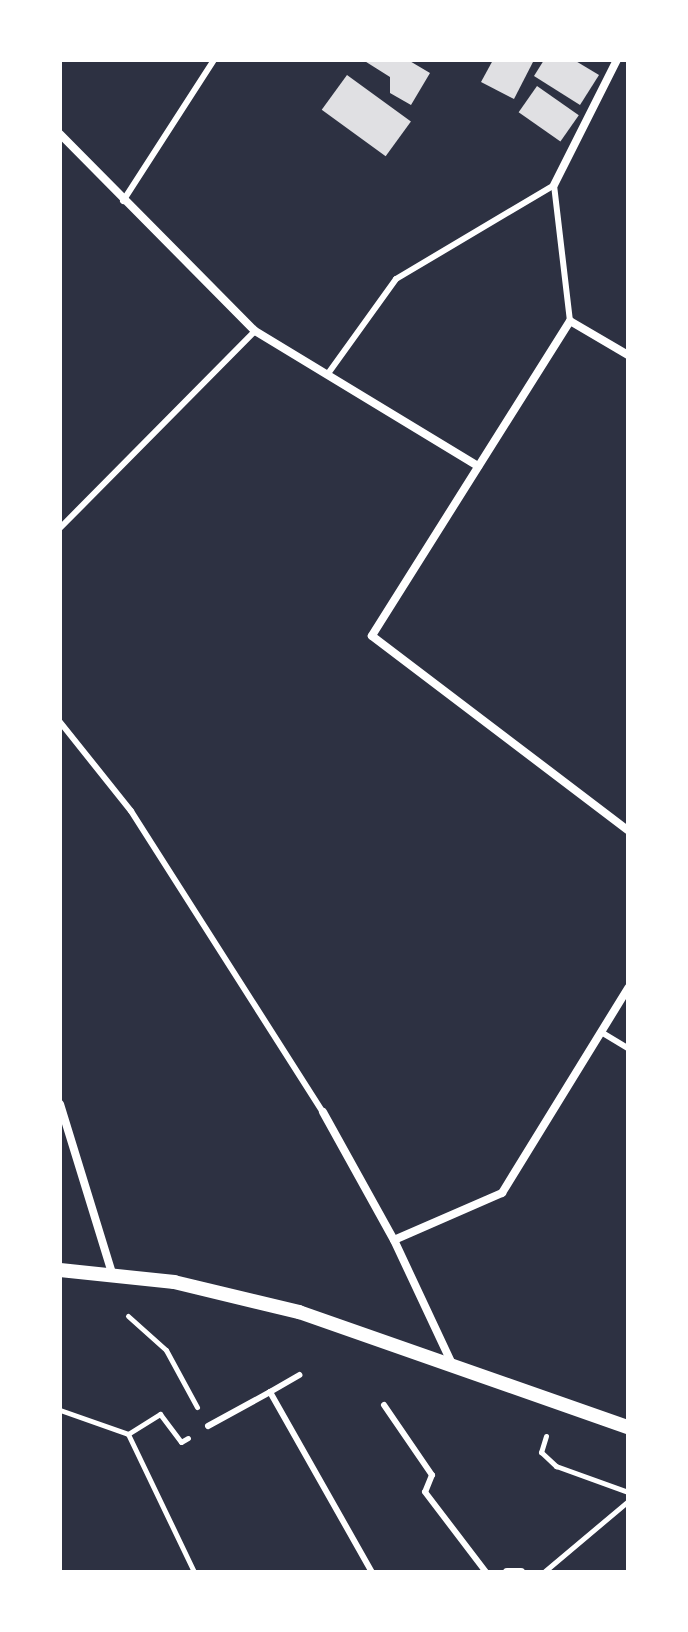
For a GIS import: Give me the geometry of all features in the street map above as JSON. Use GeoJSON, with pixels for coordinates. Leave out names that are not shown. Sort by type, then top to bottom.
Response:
{"type":"FeatureCollection","features":[{"type":"Feature","properties":{"kind":"street"},"geometry":{"type":"LineString","coordinates":[[554,185],[617,60]]}},
{"type":"Feature","properties":{"kind":"street"},"geometry":{"type":"LineString","coordinates":[[60,134],[255,331],[478,466]]}},
{"type":"Feature","properties":{"kind":"street"},"geometry":{"type":"LineString","coordinates":[[628,355],[570,321],[372,636],[628,830]]}},
{"type":"Feature","properties":{"kind":"street"},"geometry":{"type":"LineString","coordinates":[[394,1240],[502,1193],[628,988]]}},
{"type":"Feature","properties":{"kind":"street"},"geometry":{"type":"LineString","coordinates":[[60,1104],[112,1273]]}},
{"type":"Feature","properties":{"kind":"street"},"geometry":{"type":"LineString","coordinates":[[323,1112],[394,1240],[454,1367]]}},
{"type":"Feature","properties":{"kind":"street"},"geometry":{"type":"LineString","coordinates":[[60,1270],[112,1273],[174,1282],[299,1312],[628,1427]]}},
{"type":"Feature","properties":{"kind":"street"},"geometry":{"type":"LineString","coordinates":[[507,1572],[521,1572]]}},
{"type":"Feature","properties":{"kind":"lane"},"geometry":{"type":"LineString","coordinates":[[123,201],[214,60]]}},
{"type":"Feature","properties":{"kind":"lane"},"geometry":{"type":"LineString","coordinates":[[327,375],[396,279],[554,185],[570,321]]}},
{"type":"Feature","properties":{"kind":"lane"},"geometry":{"type":"LineString","coordinates":[[60,528],[255,331]]}},
{"type":"Feature","properties":{"kind":"lane"},"geometry":{"type":"LineString","coordinates":[[60,722],[131,811],[323,1112]]}},
{"type":"Feature","properties":{"kind":"lane"},"geometry":{"type":"LineString","coordinates":[[601,1032],[628,1048]]}},
{"type":"Feature","properties":{"kind":"lane"},"geometry":{"type":"LineString","coordinates":[[208,1426],[299,1375]]}},
{"type":"Feature","properties":{"kind":"lane"},"geometry":{"type":"LineString","coordinates":[[270,1392],[372,1572]]}},
{"type":"Feature","properties":{"kind":"lane"},"geometry":{"type":"LineString","coordinates":[[384,1405],[432,1475],[425,1492],[486,1572]]}},
{"type":"Feature","properties":{"kind":"path"},"geometry":{"type":"LineString","coordinates":[[128,1316],[166,1350],[208,1426],[181,1442],[160,1414],[128,1434]]}},
{"type":"Feature","properties":{"kind":"path"},"geometry":{"type":"LineString","coordinates":[[60,1410],[128,1434],[194,1572]]}},
{"type":"Feature","properties":{"kind":"path"},"geometry":{"type":"LineString","coordinates":[[546,1436],[541,1452],[556,1466],[628,1492]]}},
{"type":"Feature","properties":{"kind":"path"},"geometry":{"type":"LineString","coordinates":[[545,1572],[628,1501]]}},
{"type":"Feature","properties":{"kind":"building"},"geometry":{"type":"Polygon","coordinates":[[[363,60],[408,60],[430,73],[411,105],[390,93],[390,77],[363,60]]]}},
{"type":"Feature","properties":{"kind":"building"},"geometry":{"type":"Polygon","coordinates":[[[493,60],[534,60],[514,99],[481,82],[493,60]]]}},
{"type":"Feature","properties":{"kind":"building"},"geometry":{"type":"Polygon","coordinates":[[[544,60],[574,60],[599,75],[580,105],[534,76],[544,60]]]}},
{"type":"Feature","properties":{"kind":"building"},"geometry":{"type":"Polygon","coordinates":[[[347,75],[411,121],[386,156],[322,110],[347,75]]]}},
{"type":"Feature","properties":{"kind":"building"},"geometry":{"type":"Polygon","coordinates":[[[537,86],[579,115],[560,141],[519,112],[537,86]]]}}]}
